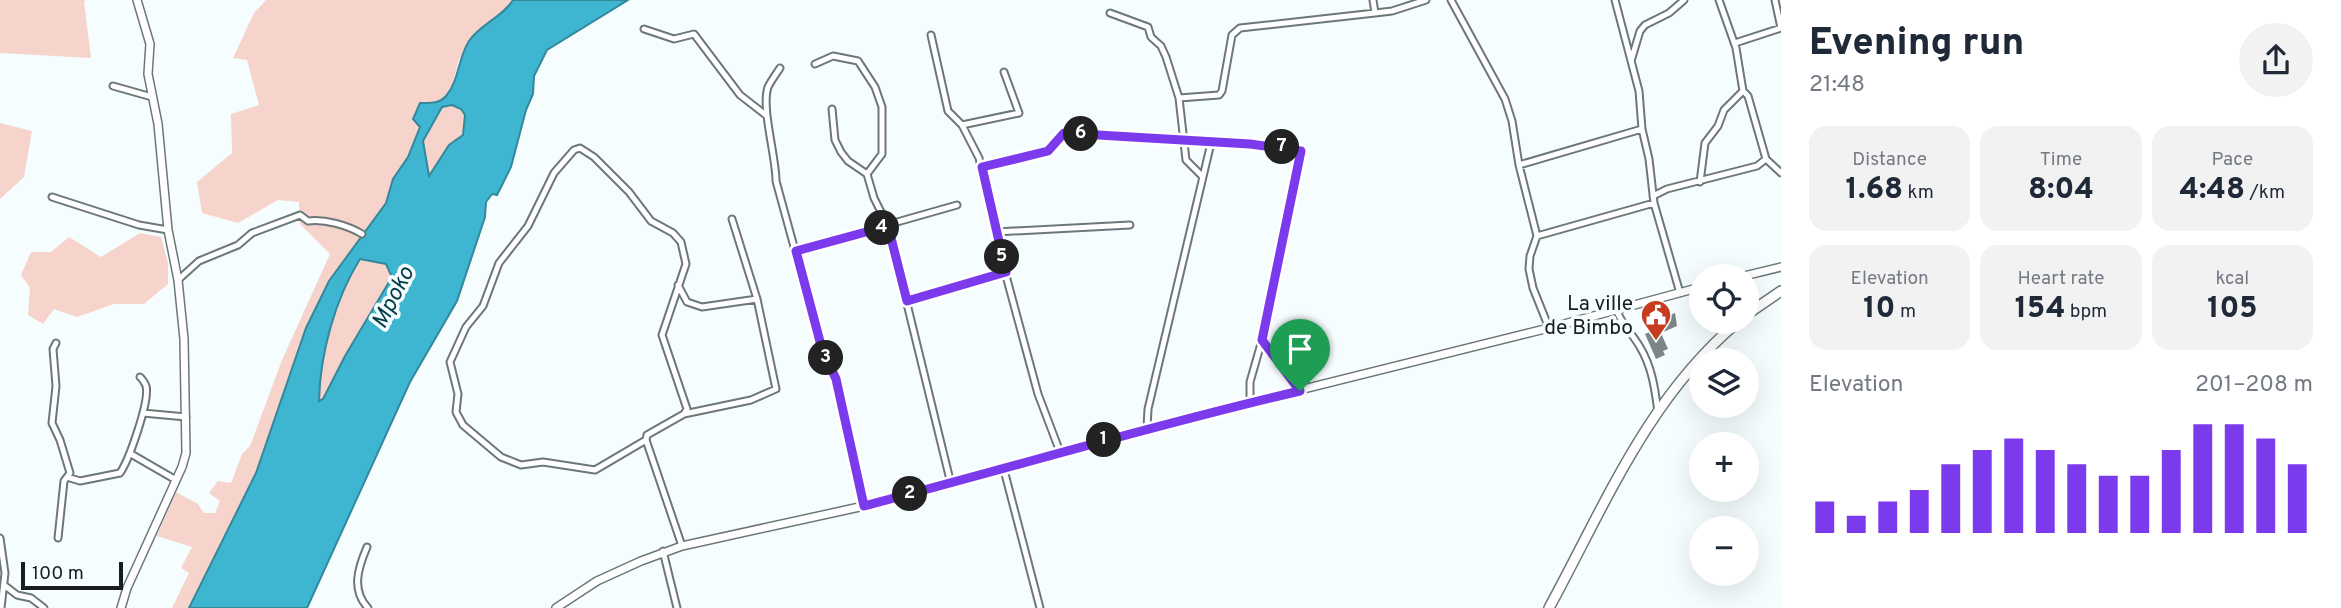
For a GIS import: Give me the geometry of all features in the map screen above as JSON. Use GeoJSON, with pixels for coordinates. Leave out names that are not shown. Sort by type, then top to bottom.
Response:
{"type":"FeatureCollection","features":[{"type":"Feature","properties":{"kind":"main road"},"geometry":{"type":"LineString","coordinates":[[1759,307],[1781,291]]}},
{"type":"Feature","properties":{"kind":"main road"},"geometry":{"type":"LineString","coordinates":[[1549,608],[1628,457],[1687,372],[1726,334]]}},
{"type":"Feature","properties":{"kind":"street"},"geometry":{"type":"LineString","coordinates":[[121,608],[186,453],[184,339],[178,280],[168,230],[162,151],[148,75],[150,44],[137,0]]}},
{"type":"Feature","properties":{"kind":"street"},"geometry":{"type":"LineString","coordinates":[[1373,0],[1375,13]]}},
{"type":"Feature","properties":{"kind":"street"},"geometry":{"type":"LineString","coordinates":[[1179,98],[1219,95],[1223,91],[1232,35],[1240,28],[1392,11],[1426,0]]}},
{"type":"Feature","properties":{"kind":"street"},"geometry":{"type":"LineString","coordinates":[[1451,0],[1504,99],[1512,121],[1519,165],[1537,236],[1530,256],[1532,288],[1549,328]]}},
{"type":"Feature","properties":{"kind":"street"},"geometry":{"type":"LineString","coordinates":[[1615,0],[1626,50],[1639,91],[1642,129],[1654,199],[1680,293]]}},
{"type":"Feature","properties":{"kind":"street"},"geometry":{"type":"LineString","coordinates":[[1631,61],[1640,31],[1645,25],[1669,13],[1684,0]]}},
{"type":"Feature","properties":{"kind":"street"},"geometry":{"type":"LineString","coordinates":[[1719,0],[1735,43],[1742,92],[1748,96],[1766,159],[1781,173]]}},
{"type":"Feature","properties":{"kind":"street"},"geometry":{"type":"LineString","coordinates":[[1735,43],[1781,28],[1778,3]]}},
{"type":"Feature","properties":{"kind":"street"},"geometry":{"type":"LineString","coordinates":[[1110,13],[1149,27],[1151,37],[1161,46],[1179,98],[1186,160],[1202,176]]}},
{"type":"Feature","properties":{"kind":"street"},"geometry":{"type":"LineString","coordinates":[[644,29],[671,38],[694,34],[740,95],[767,116]]}},
{"type":"Feature","properties":{"kind":"street"},"geometry":{"type":"LineString","coordinates":[[931,35],[948,111],[962,125],[982,167],[1038,394],[1060,452]]}},
{"type":"Feature","properties":{"kind":"street"},"geometry":{"type":"LineString","coordinates":[[815,64],[833,56],[858,61],[874,87],[882,107],[884,139],[882,154],[867,174]]}},
{"type":"Feature","properties":{"kind":"street"},"geometry":{"type":"LineString","coordinates":[[780,68],[769,86],[767,116],[776,159],[776,181],[822,349],[836,379],[864,506]]}},
{"type":"Feature","properties":{"kind":"street"},"geometry":{"type":"LineString","coordinates":[[962,125],[1019,113],[1004,72]]}},
{"type":"Feature","properties":{"kind":"street"},"geometry":{"type":"LineString","coordinates":[[113,86],[152,97]]}},
{"type":"Feature","properties":{"kind":"street"},"geometry":{"type":"LineString","coordinates":[[1700,182],[1705,142],[1718,126],[1724,110],[1742,92]]}},
{"type":"Feature","properties":{"kind":"street"},"geometry":{"type":"LineString","coordinates":[[832,109],[835,140],[848,161],[867,174],[874,198],[888,226],[951,484]]}},
{"type":"Feature","properties":{"kind":"street"},"geometry":{"type":"LineString","coordinates":[[1519,165],[1642,129]]}},
{"type":"Feature","properties":{"kind":"street"},"geometry":{"type":"LineString","coordinates":[[982,167],[1048,151],[1064,133],[1298,149],[1302,155],[1263,324],[1262,340],[1250,382],[1250,403]]}},
{"type":"Feature","properties":{"kind":"street"},"geometry":{"type":"LineString","coordinates":[[1147,428],[1148,409],[1211,143]]}},
{"type":"Feature","properties":{"kind":"street"},"geometry":{"type":"LineString","coordinates":[[646,440],[595,470],[543,462],[513,463],[463,425],[458,417],[458,394],[450,362],[466,327],[488,296],[499,263],[528,226],[554,173],[580,148],[594,157],[629,192],[650,221],[673,233],[681,242],[686,264],[662,335],[686,402],[684,414]]}},
{"type":"Feature","properties":{"kind":"street"},"geometry":{"type":"LineString","coordinates":[[1537,236],[1654,199],[1667,189],[1757,166],[1766,159]]}},
{"type":"Feature","properties":{"kind":"street"},"geometry":{"type":"LineString","coordinates":[[52,197],[96,213],[117,216],[153,229],[168,230]]}},
{"type":"Feature","properties":{"kind":"street"},"geometry":{"type":"LineString","coordinates":[[796,251],[957,205]]}},
{"type":"Feature","properties":{"kind":"street"},"geometry":{"type":"LineString","coordinates":[[178,280],[199,261],[238,245],[251,233],[300,215],[308,221],[320,220],[333,225],[347,225],[362,234]]}},
{"type":"Feature","properties":{"kind":"street"},"geometry":{"type":"LineString","coordinates":[[682,546],[646,440],[647,435],[684,414],[751,400],[776,389],[757,299],[732,219]]}},
{"type":"Feature","properties":{"kind":"street"},"geometry":{"type":"LineString","coordinates":[[996,232],[1130,225]]}},
{"type":"Feature","properties":{"kind":"street"},"geometry":{"type":"LineString","coordinates":[[1759,272],[1781,267]]}},
{"type":"Feature","properties":{"kind":"street"},"geometry":{"type":"LineString","coordinates":[[907,301],[1006,272]]}},
{"type":"Feature","properties":{"kind":"street"},"geometry":{"type":"LineString","coordinates":[[678,285],[687,302],[702,307],[757,299]]}},
{"type":"Feature","properties":{"kind":"street"},"geometry":{"type":"LineString","coordinates":[[556,608],[597,581],[663,551],[951,484],[1147,428],[1689,290]]}},
{"type":"Feature","properties":{"kind":"street"},"geometry":{"type":"LineString","coordinates":[[1616,309],[1621,323],[1640,347],[1651,372],[1658,412]]}},
{"type":"Feature","properties":{"kind":"street"},"geometry":{"type":"LineString","coordinates":[[1262,340],[1300,391]]}},
{"type":"Feature","properties":{"kind":"street"},"geometry":{"type":"LineString","coordinates":[[55,343],[53,349],[57,386],[52,423],[69,466],[60,511],[58,538]]}},
{"type":"Feature","properties":{"kind":"street"},"geometry":{"type":"LineString","coordinates":[[67,477],[80,481],[103,475],[116,476],[131,454],[143,413],[146,386],[140,377]]}},
{"type":"Feature","properties":{"kind":"street"},"geometry":{"type":"LineString","coordinates":[[143,413],[186,417]]}},
{"type":"Feature","properties":{"kind":"street"},"geometry":{"type":"LineString","coordinates":[[131,454],[176,480]]}},
{"type":"Feature","properties":{"kind":"street"},"geometry":{"type":"LineString","coordinates":[[1004,470],[1040,608]]}},
{"type":"Feature","properties":{"kind":"street"},"geometry":{"type":"LineString","coordinates":[[0,538],[4,552],[1,608]]}},
{"type":"Feature","properties":{"kind":"street"},"geometry":{"type":"LineString","coordinates":[[367,547],[358,568],[357,589],[360,599],[368,608]]}},
{"type":"Feature","properties":{"kind":"street"},"geometry":{"type":"LineString","coordinates":[[663,551],[677,608]]}},
{"type":"Feature","properties":{"kind":"street"},"geometry":{"type":"LineString","coordinates":[[4,585],[17,595],[32,598],[44,608]]}},
{"type":"Feature","properties":{"kind":"shaded area"},"geometry":{"type":"Polygon","coordinates":[[[0,0],[87,0],[84,1],[91,58],[0,53],[0,0]]]}},
{"type":"Feature","properties":{"kind":"shaded area"},"geometry":{"type":"Polygon","coordinates":[[[266,0],[513,0],[459,59],[453,83],[445,97],[434,104],[420,103],[413,119],[420,127],[408,157],[393,179],[386,203],[329,281],[306,328],[256,473],[189,608],[172,608],[189,573],[181,568],[192,547],[157,536],[176,492],[198,504],[204,513],[215,513],[220,501],[209,493],[218,481],[231,483],[242,454],[250,446],[282,360],[330,254],[300,224],[299,202],[278,200],[238,223],[202,213],[197,182],[232,153],[231,114],[259,105],[247,60],[233,58],[254,13],[266,0]]]}},
{"type":"Feature","properties":{"kind":"shaded area"},"geometry":{"type":"Polygon","coordinates":[[[452,105],[461,109],[465,115],[463,135],[449,145],[429,176],[423,141],[442,107],[452,105]]]}},
{"type":"Feature","properties":{"kind":"shaded area"},"geometry":{"type":"Polygon","coordinates":[[[0,123],[32,131],[24,177],[0,199],[0,123]]]}},
{"type":"Feature","properties":{"kind":"shaded area"},"geometry":{"type":"Polygon","coordinates":[[[140,233],[161,237],[168,263],[168,284],[144,304],[114,304],[77,317],[54,309],[43,324],[28,315],[30,288],[21,275],[31,252],[51,252],[69,237],[101,257],[140,233]]]}},
{"type":"Feature","properties":{"kind":"shaded area"},"geometry":{"type":"Polygon","coordinates":[[[360,259],[387,264],[393,277],[345,356],[323,399],[318,401],[331,327],[343,292],[360,259]]]}},
{"type":"Feature","properties":{"kind":"water","name":"Mpoko"},"geometry":{"type":"Polygon","coordinates":[[[513,0],[628,0],[547,50],[534,76],[533,94],[511,167],[497,195],[492,194],[486,202],[485,217],[457,301],[410,382],[307,608],[189,608],[256,473],[306,328],[329,281],[386,203],[393,179],[408,157],[420,127],[413,119],[420,103],[437,102],[446,96],[454,83],[469,41],[513,0]],[[452,105],[442,107],[423,141],[429,176],[449,145],[463,135],[465,115],[461,109],[452,105]],[[360,259],[343,291],[330,327],[322,365],[319,401],[323,399],[392,277],[386,264],[360,259]]]}},
{"type":"Feature","properties":{"kind":"building","name":"La ville de Bimbo"},"geometry":{"type":"Polygon","coordinates":[[[1675,313],[1677,326],[1661,333],[1668,349],[1663,351],[1665,355],[1656,359],[1645,334],[1652,331],[1649,324],[1675,313]]]}},
{"type":"Feature","properties":{"kind":"place","name":"La ville de Bimbo"},"geometry":{"type":"Point","coordinates":[1656,342]}},
{"type":"Feature","properties":{"kind":"route"},"geometry":{"type":"LineString","coordinates":[[1064,133],[1298,149],[1302,155],[1263,324],[1262,340],[1300,391],[1147,428],[1004,470],[864,506],[836,379],[822,349],[796,251],[888,226],[907,301],[1006,272],[982,167],[1048,151],[1064,133]]}}]}
